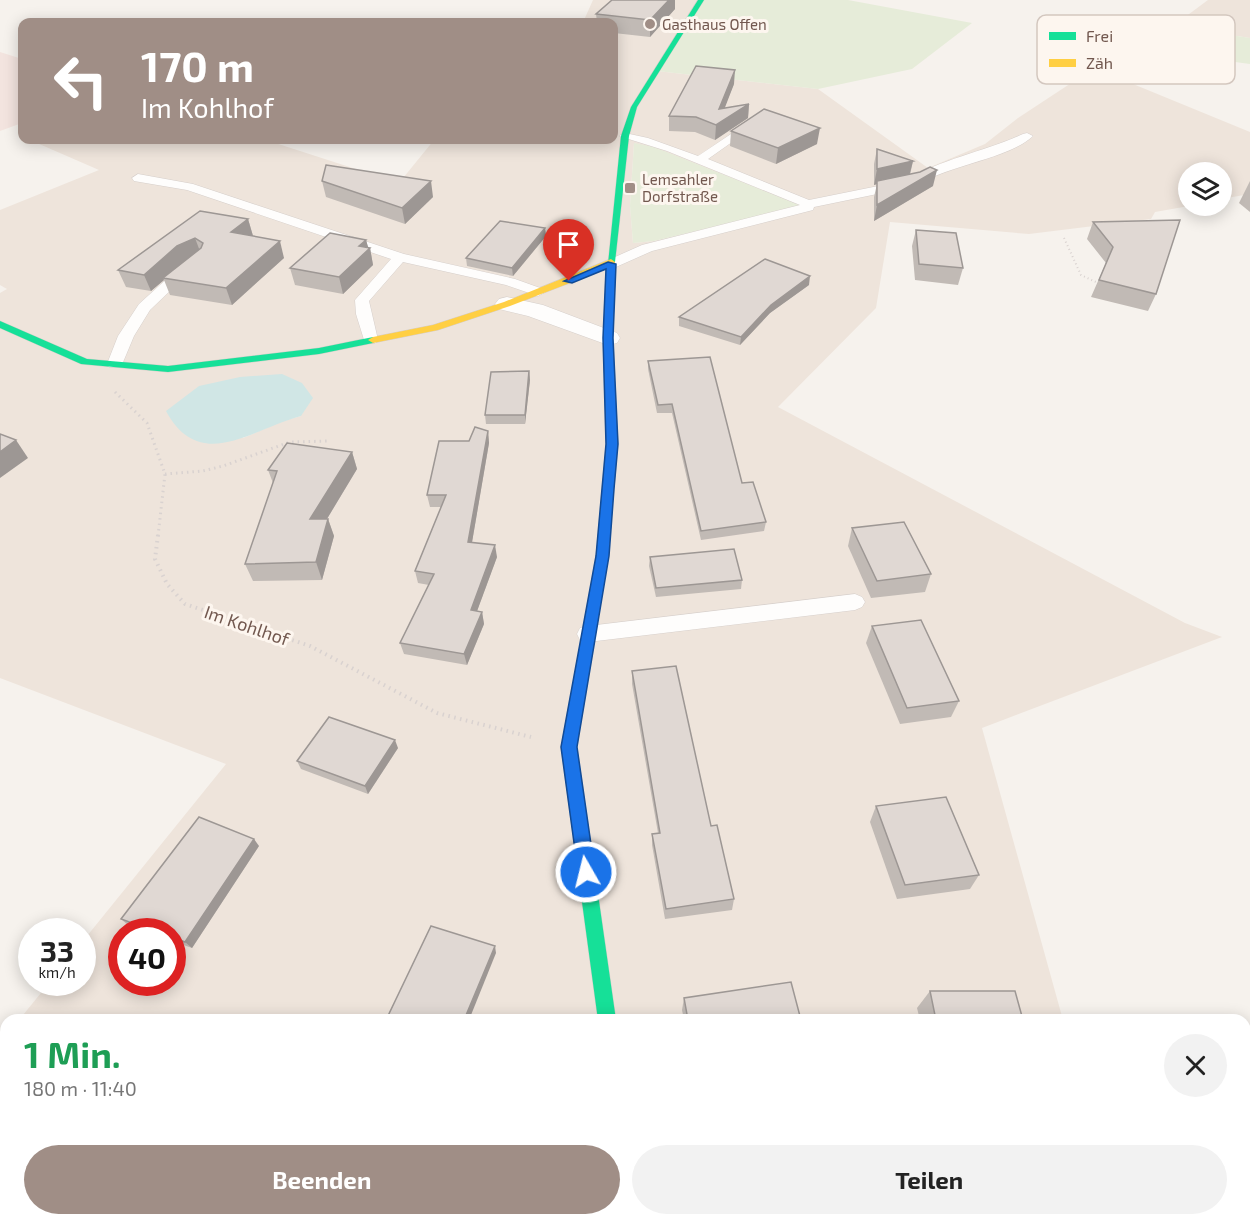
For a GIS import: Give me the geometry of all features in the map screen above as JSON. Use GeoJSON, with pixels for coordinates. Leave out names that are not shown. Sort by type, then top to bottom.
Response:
{"type":"FeatureCollection","features":[{"type":"Feature","properties":{"kind":"street"},"geometry":{"type":"LineString","coordinates":[[606,1014],[569,747],[602,556],[612,444],[608,338],[611,264],[625,136],[634,107],[701,0]]}},
{"type":"Feature","properties":{"kind":"street"},"geometry":{"type":"LineString","coordinates":[[0,324],[85,362],[168,369],[320,351],[435,328],[507,304],[611,264]]}},
{"type":"Feature","properties":{"kind":"street"},"geometry":{"type":"LineString","coordinates":[[507,304],[543,313],[608,338]]}},
{"type":"Feature","properties":{"kind":"lane"},"geometry":{"type":"LineString","coordinates":[[699,160],[763,116]]}},
{"type":"Feature","properties":{"kind":"lane"},"geometry":{"type":"LineString","coordinates":[[625,136],[645,140],[699,160],[808,204],[912,183],[924,175],[1002,148],[1028,136]]}},
{"type":"Feature","properties":{"kind":"lane"},"geometry":{"type":"LineString","coordinates":[[138,178],[189,187],[400,257],[510,282],[538,292]]}},
{"type":"Feature","properties":{"kind":"lane"},"geometry":{"type":"LineString","coordinates":[[611,264],[647,248],[800,210],[808,207],[808,204]]}},
{"type":"Feature","properties":{"kind":"lane"},"geometry":{"type":"LineString","coordinates":[[370,340],[362,300],[400,257]]}},
{"type":"Feature","properties":{"kind":"lane"},"geometry":{"type":"LineString","coordinates":[[115,364],[126,336],[144,308],[200,260]]}},
{"type":"Feature","properties":{"kind":"lane"},"geometry":{"type":"LineString","coordinates":[[588,634],[855,602]]}},
{"type":"Feature","properties":{"kind":"path"},"geometry":{"type":"LineString","coordinates":[[1064,238],[1081,275],[1098,283]]}},
{"type":"Feature","properties":{"kind":"path","name":"Im Kohlhof"},"geometry":{"type":"LineString","coordinates":[[85,362],[147,423],[165,474],[155,560],[167,584],[185,604],[310,646],[437,713],[569,747]]}},
{"type":"Feature","properties":{"kind":"path"},"geometry":{"type":"LineString","coordinates":[[165,474],[203,471],[223,466],[290,442],[330,441]]}},
{"type":"Feature","properties":{"kind":"shaded area"},"geometry":{"type":"Polygon","coordinates":[[[593,0],[701,0],[657,71],[818,89],[928,168],[985,144],[1018,118],[1070,84],[1133,84],[1250,132],[1250,194],[1232,197],[1232,162],[1178,162],[1178,208],[1155,212],[1151,219],[1029,234],[890,222],[876,308],[778,407],[1185,623],[1222,637],[982,728],[1061,1014],[24,1014],[38,996],[96,996],[96,925],[226,764],[0,678],[0,293],[7,289],[0,285],[0,210],[99,170],[39,144],[278,144],[399,183],[431,144],[618,144],[618,18],[585,18],[593,0]],[[634,143],[630,206],[633,243],[654,241],[801,206],[634,143]],[[199,386],[243,438],[280,422],[301,416],[199,386]]]}},
{"type":"Feature","properties":{"kind":"shaded area"},"geometry":{"type":"Polygon","coordinates":[[[1208,0],[1250,0],[1250,38],[1235,36],[1235,15],[1188,15],[1208,0]]]}},
{"type":"Feature","properties":{"kind":"shaded area"},"geometry":{"type":"Polygon","coordinates":[[[0,52],[18,58],[18,124],[0,131],[0,52]]]}},
{"type":"Feature","properties":{"kind":"shaded area"},"geometry":{"type":"Polygon","coordinates":[[[282,374],[302,383],[313,398],[301,416],[246,437],[211,444],[195,440],[180,430],[166,411],[199,386],[240,377],[282,374]]]}},
{"type":"Feature","properties":{"kind":"green space"},"geometry":{"type":"Polygon","coordinates":[[[701,0],[848,0],[972,23],[912,69],[818,89],[657,71],[701,0]]]}},
{"type":"Feature","properties":{"kind":"green space"},"geometry":{"type":"Polygon","coordinates":[[[1235,36],[1250,38],[1250,64],[1235,62],[1235,36]]]}},
{"type":"Feature","properties":{"kind":"green space"},"geometry":{"type":"Polygon","coordinates":[[[634,143],[654,147],[802,206],[654,241],[633,243],[630,206],[634,143]]]}},
{"type":"Feature","properties":{"kind":"building"},"geometry":{"type":"Polygon","coordinates":[[[612,0],[669,0],[650,20],[596,14],[612,0]]]}},
{"type":"Feature","properties":{"kind":"building"},"geometry":{"type":"Polygon","coordinates":[[[696,66],[735,70],[719,109],[749,104],[716,125],[696,117],[669,116],[696,66]]]}},
{"type":"Feature","properties":{"kind":"building"},"geometry":{"type":"Polygon","coordinates":[[[764,109],[820,128],[778,148],[731,131],[764,109]]]}},
{"type":"Feature","properties":{"kind":"building"},"geometry":{"type":"Polygon","coordinates":[[[877,149],[913,161],[877,169],[877,149]]]}},
{"type":"Feature","properties":{"kind":"building"},"geometry":{"type":"Polygon","coordinates":[[[326,165],[431,181],[402,208],[322,181],[326,165]]]}},
{"type":"Feature","properties":{"kind":"building"},"geometry":{"type":"Polygon","coordinates":[[[930,167],[937,170],[877,205],[877,181],[920,172],[930,167]]]}},
{"type":"Feature","properties":{"kind":"building"},"geometry":{"type":"Polygon","coordinates":[[[200,211],[248,219],[231,232],[280,241],[226,288],[163,278],[201,248],[203,243],[195,238],[177,246],[144,275],[118,270],[200,211]]]}},
{"type":"Feature","properties":{"kind":"building"},"geometry":{"type":"Polygon","coordinates":[[[1180,220],[1156,294],[1099,280],[1113,247],[1093,222],[1180,220]]]}},
{"type":"Feature","properties":{"kind":"building"},"geometry":{"type":"Polygon","coordinates":[[[500,221],[545,228],[512,268],[466,258],[500,221]]]}},
{"type":"Feature","properties":{"kind":"building"},"geometry":{"type":"Polygon","coordinates":[[[916,230],[956,233],[963,268],[919,264],[916,230]]]}},
{"type":"Feature","properties":{"kind":"building"},"geometry":{"type":"Polygon","coordinates":[[[330,233],[366,240],[359,246],[370,248],[339,277],[290,268],[330,233]]]}},
{"type":"Feature","properties":{"kind":"building"},"geometry":{"type":"Polygon","coordinates":[[[765,259],[810,276],[771,305],[741,337],[679,317],[765,259]]]}},
{"type":"Feature","properties":{"kind":"building"},"geometry":{"type":"Polygon","coordinates":[[[710,357],[742,483],[753,482],[766,522],[701,531],[672,404],[658,405],[648,361],[710,357]]]}},
{"type":"Feature","properties":{"kind":"building"},"geometry":{"type":"Polygon","coordinates":[[[529,371],[525,415],[485,415],[491,372],[529,371]]]}},
{"type":"Feature","properties":{"kind":"building"},"geometry":{"type":"Polygon","coordinates":[[[475,427],[488,431],[468,542],[495,545],[471,610],[482,612],[464,654],[400,643],[434,574],[415,571],[446,495],[427,495],[439,441],[469,441],[475,427]]]}},
{"type":"Feature","properties":{"kind":"building"},"geometry":{"type":"Polygon","coordinates":[[[0,434],[16,440],[0,452],[0,434]]]}},
{"type":"Feature","properties":{"kind":"building"},"geometry":{"type":"Polygon","coordinates":[[[287,443],[352,452],[310,519],[328,519],[316,562],[245,564],[277,471],[268,470],[287,443]]]}},
{"type":"Feature","properties":{"kind":"building"},"geometry":{"type":"Polygon","coordinates":[[[904,522],[931,574],[877,581],[852,528],[904,522]]]}},
{"type":"Feature","properties":{"kind":"building"},"geometry":{"type":"Polygon","coordinates":[[[734,549],[742,580],[656,588],[650,557],[734,549]]]}},
{"type":"Feature","properties":{"kind":"building"},"geometry":{"type":"Polygon","coordinates":[[[921,620],[959,701],[907,708],[872,626],[921,620]]]}},
{"type":"Feature","properties":{"kind":"building"},"geometry":{"type":"Polygon","coordinates":[[[676,666],[711,826],[717,825],[734,899],[666,909],[652,834],[660,833],[632,671],[676,666]]]}},
{"type":"Feature","properties":{"kind":"building"},"geometry":{"type":"Polygon","coordinates":[[[329,717],[395,740],[365,786],[297,761],[329,717]]]}},
{"type":"Feature","properties":{"kind":"building"},"geometry":{"type":"Polygon","coordinates":[[[946,797],[979,875],[905,885],[876,806],[946,797]]]}},
{"type":"Feature","properties":{"kind":"building"},"geometry":{"type":"Polygon","coordinates":[[[199,817],[254,839],[186,941],[186,918],[122,918],[199,817]]]}},
{"type":"Feature","properties":{"kind":"building"},"geometry":{"type":"Polygon","coordinates":[[[431,926],[495,946],[467,1014],[389,1014],[431,926]]]}},
{"type":"Feature","properties":{"kind":"building"},"geometry":{"type":"Polygon","coordinates":[[[791,982],[799,1014],[687,1014],[684,998],[791,982]]]}},
{"type":"Feature","properties":{"kind":"building"},"geometry":{"type":"Polygon","coordinates":[[[930,991],[1015,991],[1021,1014],[935,1014],[930,991]]]}},
{"type":"Feature","properties":{"kind":"traffic: fast"},"geometry":{"type":"LineString","coordinates":[[611,262],[625,136],[634,107],[701,0]]}},
{"type":"Feature","properties":{"kind":"traffic: fast"},"geometry":{"type":"LineString","coordinates":[[0,324],[85,362],[168,369],[319,351],[373,340]]}},
{"type":"Feature","properties":{"kind":"traffic: fast"},"geometry":{"type":"LineString","coordinates":[[584,661],[569,747],[606,1014]]}},
{"type":"Feature","properties":{"kind":"traffic: slow"},"geometry":{"type":"LineString","coordinates":[[584,661],[602,556],[612,444],[608,338],[611,262]]}},
{"type":"Feature","properties":{"kind":"traffic: slow"},"geometry":{"type":"LineString","coordinates":[[373,340],[435,328],[507,304],[611,264]]}},
{"type":"Feature","properties":{"kind":"place","name":"Gasthaus Offen"},"geometry":{"type":"Point","coordinates":[650,24]}},
{"type":"Feature","properties":{"kind":"place","name":"Lemsahler Dorfstraße"},"geometry":{"type":"Point","coordinates":[630,188]}},
{"type":"Feature","properties":{"kind":"route"},"geometry":{"type":"LineString","coordinates":[[569,281],[611,264],[608,338],[612,444],[602,556],[569,747],[586,872]]}}]}
